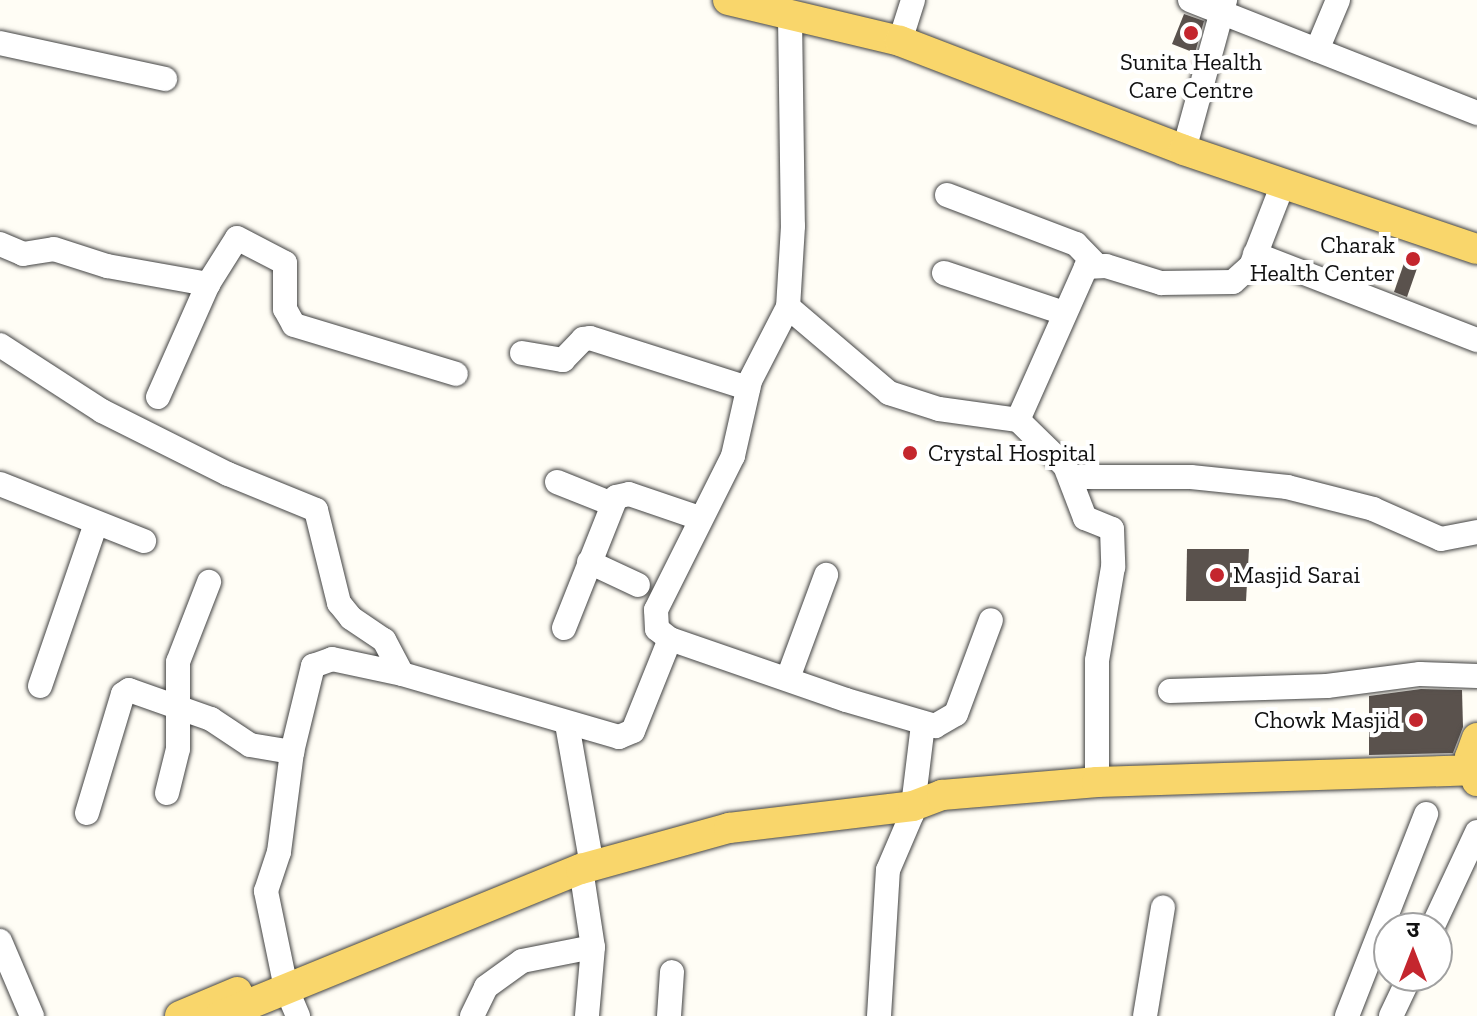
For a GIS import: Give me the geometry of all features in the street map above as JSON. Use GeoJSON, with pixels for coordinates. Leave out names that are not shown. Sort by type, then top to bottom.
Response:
{"type":"FeatureCollection","features":[{"type":"Feature","properties":{"kind":"main road"},"geometry":{"type":"LineString","coordinates":[[728,0],[900,41],[1184,150],[1477,249]]}},
{"type":"Feature","properties":{"kind":"main road"},"geometry":{"type":"LineString","coordinates":[[180,1016],[286,980],[587,862],[667,825],[774,803],[923,797],[1097,782],[1474,775],[1477,738]]}},
{"type":"Feature","properties":{"kind":"main road"},"geometry":{"type":"LineString","coordinates":[[220,1016],[286,980]]}},
{"type":"Feature","properties":{"kind":"street"},"geometry":{"type":"LineString","coordinates":[[900,41],[913,0]]}},
{"type":"Feature","properties":{"kind":"street"},"geometry":{"type":"LineString","coordinates":[[1190,0],[1223,6],[1317,50],[1477,113]]}},
{"type":"Feature","properties":{"kind":"street"},"geometry":{"type":"LineString","coordinates":[[1317,50],[1338,0]]}},
{"type":"Feature","properties":{"kind":"street"},"geometry":{"type":"LineString","coordinates":[[1184,150],[1223,6]]}},
{"type":"Feature","properties":{"kind":"street"},"geometry":{"type":"LineString","coordinates":[[790,17],[793,226],[788,307],[748,388],[733,456],[699,518],[656,610],[657,629],[670,639],[923,724],[947,722],[956,714],[991,620]]}},
{"type":"Feature","properties":{"kind":"street"},"geometry":{"type":"LineString","coordinates":[[0,43],[165,79]]}},
{"type":"Feature","properties":{"kind":"street"},"geometry":{"type":"LineString","coordinates":[[947,195],[1076,244],[1095,264],[1161,283],[1233,282],[1243,277],[1255,254],[1283,184]]}},
{"type":"Feature","properties":{"kind":"street"},"geometry":{"type":"LineString","coordinates":[[158,397],[230,242],[246,239],[285,263],[285,309],[294,325],[456,374]]}},
{"type":"Feature","properties":{"kind":"street"},"geometry":{"type":"LineString","coordinates":[[0,244],[23,254],[54,249],[107,266],[208,284]]}},
{"type":"Feature","properties":{"kind":"street"},"geometry":{"type":"LineString","coordinates":[[1255,254],[1477,340]]}},
{"type":"Feature","properties":{"kind":"street"},"geometry":{"type":"LineString","coordinates":[[1018,420],[1080,275],[1095,264]]}},
{"type":"Feature","properties":{"kind":"street"},"geometry":{"type":"LineString","coordinates":[[944,273],[1064,313]]}},
{"type":"Feature","properties":{"kind":"street"},"geometry":{"type":"LineString","coordinates":[[788,307],[889,393],[939,409],[1018,420],[1072,477],[1085,518],[1106,526],[1113,538],[1097,661],[1097,782]]}},
{"type":"Feature","properties":{"kind":"street"},"geometry":{"type":"LineString","coordinates":[[522,353],[563,360],[583,339],[590,338],[748,388]]}},
{"type":"Feature","properties":{"kind":"street"},"geometry":{"type":"LineString","coordinates":[[0,345],[102,411],[228,474],[316,510],[339,603],[351,618],[384,640],[402,674]]}},
{"type":"Feature","properties":{"kind":"street"},"geometry":{"type":"LineString","coordinates":[[1072,477],[1191,477],[1287,487],[1373,509],[1441,539],[1477,532]]}},
{"type":"Feature","properties":{"kind":"street"},"geometry":{"type":"LineString","coordinates":[[557,482],[612,504]]}},
{"type":"Feature","properties":{"kind":"street"},"geometry":{"type":"LineString","coordinates":[[0,484],[144,541]]}},
{"type":"Feature","properties":{"kind":"street"},"geometry":{"type":"LineString","coordinates":[[564,628],[612,504],[621,493],[699,518]]}},
{"type":"Feature","properties":{"kind":"street"},"geometry":{"type":"LineString","coordinates":[[40,686],[96,523]]}},
{"type":"Feature","properties":{"kind":"street"},"geometry":{"type":"LineString","coordinates":[[589,562],[638,585]]}},
{"type":"Feature","properties":{"kind":"street"},"geometry":{"type":"LineString","coordinates":[[788,678],[826,575]]}},
{"type":"Feature","properties":{"kind":"street"},"geometry":{"type":"LineString","coordinates":[[167,793],[178,749],[178,662],[209,582]]}},
{"type":"Feature","properties":{"kind":"street"},"geometry":{"type":"LineString","coordinates":[[298,1016],[286,980],[266,891],[279,852],[292,752],[309,674],[321,660],[402,674],[496,698],[567,724],[619,737],[633,731],[670,639]]}},
{"type":"Feature","properties":{"kind":"street"},"geometry":{"type":"LineString","coordinates":[[1170,691],[1327,686],[1420,674],[1477,676]]}},
{"type":"Feature","properties":{"kind":"street"},"geometry":{"type":"LineString","coordinates":[[87,813],[123,694],[138,691],[211,719],[250,745],[292,752]]}},
{"type":"Feature","properties":{"kind":"street"},"geometry":{"type":"LineString","coordinates":[[567,724],[587,862],[593,947],[587,1016]]}},
{"type":"Feature","properties":{"kind":"street"},"geometry":{"type":"LineString","coordinates":[[879,1016],[888,870],[923,797],[923,724]]}},
{"type":"Feature","properties":{"kind":"street"},"geometry":{"type":"LineString","coordinates":[[1347,1016],[1426,814]]}},
{"type":"Feature","properties":{"kind":"street"},"geometry":{"type":"LineString","coordinates":[[1440,912],[1477,832]]}},
{"type":"Feature","properties":{"kind":"street"},"geometry":{"type":"LineString","coordinates":[[1145,1016],[1163,907]]}},
{"type":"Feature","properties":{"kind":"street"},"geometry":{"type":"LineString","coordinates":[[0,941],[32,1016]]}},
{"type":"Feature","properties":{"kind":"street"},"geometry":{"type":"LineString","coordinates":[[472,1016],[486,987],[522,961],[593,947]]}},
{"type":"Feature","properties":{"kind":"street"},"geometry":{"type":"LineString","coordinates":[[669,1016],[672,972]]}},
{"type":"Feature","properties":{"kind":"street"},"geometry":{"type":"LineString","coordinates":[[1391,1016],[1402,992]]}},
{"type":"Feature","properties":{"kind":"building"},"geometry":{"type":"Polygon","coordinates":[[[1184,14],[1204,21],[1195,53],[1172,44],[1184,14]]]}},
{"type":"Feature","properties":{"kind":"building"},"geometry":{"type":"Polygon","coordinates":[[[1409,249],[1422,254],[1407,297],[1394,292],[1409,249]]]}},
{"type":"Feature","properties":{"kind":"building","name":"Masjid Sarai"},"geometry":{"type":"Polygon","coordinates":[[[1187,549],[1249,549],[1246,601],[1186,601],[1187,549]]]}},
{"type":"Feature","properties":{"kind":"building","name":"Chowk Masjid"},"geometry":{"type":"Polygon","coordinates":[[[1421,689],[1462,690],[1463,727],[1453,753],[1369,755],[1369,696],[1421,689]]]}},
{"type":"Feature","properties":{"kind":"place","name":"Sunita Health Care Centre"},"geometry":{"type":"Point","coordinates":[1191,33]}},
{"type":"Feature","properties":{"kind":"place","name":"Charak Health Center"},"geometry":{"type":"Point","coordinates":[1413,259]}},
{"type":"Feature","properties":{"kind":"place","name":"Crystal Hospital"},"geometry":{"type":"Point","coordinates":[910,453]}},
{"type":"Feature","properties":{"kind":"place","name":"Masjid Sarai"},"geometry":{"type":"Point","coordinates":[1217,575]}},
{"type":"Feature","properties":{"kind":"place","name":"Chowk Masjid"},"geometry":{"type":"Point","coordinates":[1416,720]}}]}
